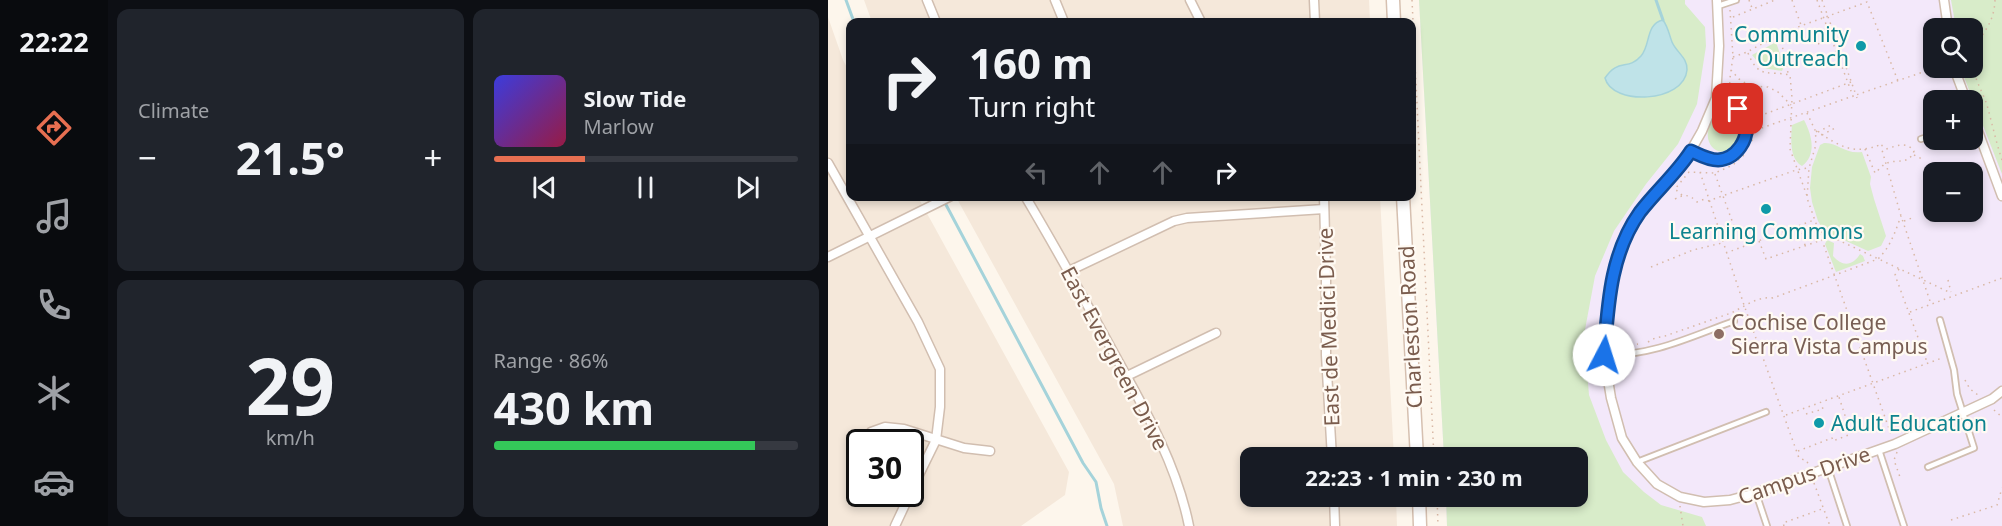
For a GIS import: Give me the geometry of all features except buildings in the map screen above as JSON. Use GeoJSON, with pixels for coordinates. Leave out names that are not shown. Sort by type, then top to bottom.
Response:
{"type":"FeatureCollection","features":[{"type":"Feature","properties":{"kind":"main road"},"geometry":{"type":"LineString","coordinates":[[1393,0],[1394,18]]}},
{"type":"Feature","properties":{"kind":"main road","name":"Charleston Road"},"geometry":{"type":"LineString","coordinates":[[1403,201],[1416,447]]}},
{"type":"Feature","properties":{"kind":"main road"},"geometry":{"type":"LineString","coordinates":[[1419,507],[1420,526]]}},
{"type":"Feature","properties":{"kind":"street"},"geometry":{"type":"LineString","coordinates":[[927,0],[934,18]]}},
{"type":"Feature","properties":{"kind":"street"},"geometry":{"type":"LineString","coordinates":[[1055,0],[1062,18]]}},
{"type":"Feature","properties":{"kind":"street"},"geometry":{"type":"LineString","coordinates":[[1190,0],[1199,18]]}},
{"type":"Feature","properties":{"kind":"street"},"geometry":{"type":"LineString","coordinates":[[1314,0],[1315,18]]}},
{"type":"Feature","properties":{"kind":"street"},"geometry":{"type":"LineString","coordinates":[[1944,0],[1947,18]]}},
{"type":"Feature","properties":{"kind":"street","name":"Campus Drive"},"geometry":{"type":"LineString","coordinates":[[1718,3],[1719,46],[1716,98],[1691,151],[1641,212],[1619,250],[1608,305],[1604,355],[1611,398],[1622,438],[1637,462],[1657,484],[1680,497],[1704,502],[1730,500],[1895,444],[1992,399],[2002,391]]}},
{"type":"Feature","properties":{"kind":"street"},"geometry":{"type":"LineString","coordinates":[[1983,145],[2002,196]]}},
{"type":"Feature","properties":{"kind":"street"},"geometry":{"type":"LineString","coordinates":[[828,163],[846,195]]}},
{"type":"Feature","properties":{"kind":"street"},"geometry":{"type":"LineString","coordinates":[[850,201],[918,322],[940,369],[940,407],[936,440],[924,464]]}},
{"type":"Feature","properties":{"kind":"street"},"geometry":{"type":"LineString","coordinates":[[828,257],[941,201]]}},
{"type":"Feature","properties":{"kind":"street","name":"East Evergreen Drive"},"geometry":{"type":"LineString","coordinates":[[1028,201],[1069,271],[1171,463],[1184,498],[1190,526]]}},
{"type":"Feature","properties":{"kind":"street","name":"East de Medici Drive"},"geometry":{"type":"LineString","coordinates":[[1324,201],[1326,355],[1331,447]]}},
{"type":"Feature","properties":{"kind":"street"},"geometry":{"type":"LineString","coordinates":[[1069,271],[1174,221],[1187,218],[1324,210]]}},
{"type":"Feature","properties":{"kind":"street"},"geometry":{"type":"LineString","coordinates":[[1126,376],[1216,333]]}},
{"type":"Feature","properties":{"kind":"street"},"geometry":{"type":"LineString","coordinates":[[879,429],[885,427],[904,429]]}},
{"type":"Feature","properties":{"kind":"street"},"geometry":{"type":"LineString","coordinates":[[924,436],[964,448],[990,451]]}},
{"type":"Feature","properties":{"kind":"street"},"geometry":{"type":"LineString","coordinates":[[894,526],[903,507]]}},
{"type":"Feature","properties":{"kind":"street"},"geometry":{"type":"LineString","coordinates":[[1334,507],[1335,526]]}},
{"type":"Feature","properties":{"kind":"lane"},"geometry":{"type":"LineString","coordinates":[[1718,3],[1736,0]]}},
{"type":"Feature","properties":{"kind":"lane"},"geometry":{"type":"LineString","coordinates":[[1691,151],[1706,159],[1720,160],[1733,155],[1741,146],[1746,134],[1745,121],[1738,109],[1716,98]]}},
{"type":"Feature","properties":{"kind":"lane"},"geometry":{"type":"LineString","coordinates":[[1928,467],[1974,448],[1957,394],[1954,370],[1940,320]]}},
{"type":"Feature","properties":{"kind":"lane"},"geometry":{"type":"LineString","coordinates":[[1604,355],[1623,356],[1649,352],[1734,321]]}},
{"type":"Feature","properties":{"kind":"lane"},"geometry":{"type":"LineString","coordinates":[[1637,462],[1766,412]]}},
{"type":"Feature","properties":{"kind":"lane"},"geometry":{"type":"LineString","coordinates":[[1879,450],[1904,526]]}},
{"type":"Feature","properties":{"kind":"lane"},"geometry":{"type":"LineString","coordinates":[[1828,468],[1847,526]]}},
{"type":"Feature","properties":{"kind":"lane"},"geometry":{"type":"LineString","coordinates":[[1756,493],[1767,526]]}},
{"type":"Feature","properties":{"kind":"path"},"geometry":{"type":"LineString","coordinates":[[1412,0],[1413,18]]}},
{"type":"Feature","properties":{"kind":"path"},"geometry":{"type":"LineString","coordinates":[[1749,0],[1752,9]]}},
{"type":"Feature","properties":{"kind":"path"},"geometry":{"type":"LineString","coordinates":[[1732,17],[1775,0]]}},
{"type":"Feature","properties":{"kind":"path"},"geometry":{"type":"LineString","coordinates":[[1792,0],[1801,26]]}},
{"type":"Feature","properties":{"kind":"path"},"geometry":{"type":"LineString","coordinates":[[1817,0],[1854,99]]}},
{"type":"Feature","properties":{"kind":"path"},"geometry":{"type":"LineString","coordinates":[[1822,0],[1857,96]]}},
{"type":"Feature","properties":{"kind":"path"},"geometry":{"type":"LineString","coordinates":[[1995,0],[1992,20],[1976,47],[1973,68],[2002,160]]}},
{"type":"Feature","properties":{"kind":"path"},"geometry":{"type":"LineString","coordinates":[[1682,195],[1675,189],[1689,172],[1715,173],[1726,170],[1741,159],[1751,143],[1754,118],[1744,98],[1731,87],[1730,83],[1733,57],[1732,17],[1729,2]]}},
{"type":"Feature","properties":{"kind":"path"},"geometry":{"type":"LineString","coordinates":[[1733,57],[1801,26],[1866,2],[1898,81]]}},
{"type":"Feature","properties":{"kind":"path"},"geometry":{"type":"LineString","coordinates":[[1780,35],[1791,82],[1790,149],[1898,452],[1894,460],[1901,480]]}},
{"type":"Feature","properties":{"kind":"path"},"geometry":{"type":"LineString","coordinates":[[1818,44],[1836,37]]}},
{"type":"Feature","properties":{"kind":"path"},"geometry":{"type":"LineString","coordinates":[[1747,52],[1752,63],[1765,73],[1788,74]]}},
{"type":"Feature","properties":{"kind":"path"},"geometry":{"type":"LineString","coordinates":[[1731,70],[1750,86],[1768,87],[1778,92],[1791,105]]}},
{"type":"Feature","properties":{"kind":"path"},"geometry":{"type":"LineString","coordinates":[[1754,130],[1923,72]]}},
{"type":"Feature","properties":{"kind":"path"},"geometry":{"type":"LineString","coordinates":[[1720,131],[1852,82]]}},
{"type":"Feature","properties":{"kind":"path"},"geometry":{"type":"LineString","coordinates":[[1416,83],[1433,447]]}},
{"type":"Feature","properties":{"kind":"path"},"geometry":{"type":"LineString","coordinates":[[1807,113],[1815,130],[1815,148],[1809,168],[1807,198]]}},
{"type":"Feature","properties":{"kind":"path"},"geometry":{"type":"LineString","coordinates":[[1818,132],[1833,124]]}},
{"type":"Feature","properties":{"kind":"path"},"geometry":{"type":"LineString","coordinates":[[1822,135],[1835,128]]}},
{"type":"Feature","properties":{"kind":"path"},"geometry":{"type":"LineString","coordinates":[[1815,130],[1850,150],[1882,144]]}},
{"type":"Feature","properties":{"kind":"path"},"geometry":{"type":"LineString","coordinates":[[1880,139],[1901,216],[1931,303]]}},
{"type":"Feature","properties":{"kind":"path"},"geometry":{"type":"LineString","coordinates":[[1873,142],[1875,147]]}},
{"type":"Feature","properties":{"kind":"path"},"geometry":{"type":"LineString","coordinates":[[1882,150],[1903,144],[1914,151],[1913,155]]}},
{"type":"Feature","properties":{"kind":"path"},"geometry":{"type":"LineString","coordinates":[[1865,149],[1875,173],[1885,163],[1906,161],[1913,155]]}},
{"type":"Feature","properties":{"kind":"path"},"geometry":{"type":"LineString","coordinates":[[1913,155],[1924,160]]}},
{"type":"Feature","properties":{"kind":"path"},"geometry":{"type":"LineString","coordinates":[[1675,199],[1682,195],[1689,195],[1698,202],[1723,196],[1796,170],[1809,168]]}},
{"type":"Feature","properties":{"kind":"path"},"geometry":{"type":"LineString","coordinates":[[1700,172],[1726,254],[1799,458],[1807,461],[1830,526]]}},
{"type":"Feature","properties":{"kind":"path"},"geometry":{"type":"LineString","coordinates":[[1715,173],[1735,230],[1720,235]]}},
{"type":"Feature","properties":{"kind":"path"},"geometry":{"type":"LineString","coordinates":[[1631,345],[1645,344],[1655,338],[1739,310],[1744,305],[1767,297],[1773,298],[1878,259],[1886,251],[1893,238],[1901,216]]}},
{"type":"Feature","properties":{"kind":"path"},"geometry":{"type":"LineString","coordinates":[[1903,222],[1912,218]]}},
{"type":"Feature","properties":{"kind":"path"},"geometry":{"type":"LineString","coordinates":[[1726,254],[1815,220]]}},
{"type":"Feature","properties":{"kind":"path"},"geometry":{"type":"LineString","coordinates":[[1798,226],[1804,245]]}},
{"type":"Feature","properties":{"kind":"path"},"geometry":{"type":"LineString","coordinates":[[1820,232],[1952,294]]}},
{"type":"Feature","properties":{"kind":"path"},"geometry":{"type":"LineString","coordinates":[[1759,241],[1766,259],[1823,239]]}},
{"type":"Feature","properties":{"kind":"path"},"geometry":{"type":"LineString","coordinates":[[1651,267],[1693,250],[1723,243]]}},
{"type":"Feature","properties":{"kind":"path"},"geometry":{"type":"LineString","coordinates":[[1899,268],[1895,275],[1928,363]]}},
{"type":"Feature","properties":{"kind":"path"},"geometry":{"type":"LineString","coordinates":[[1909,313],[1952,294],[2002,278]]}},
{"type":"Feature","properties":{"kind":"path"},"geometry":{"type":"LineString","coordinates":[[1948,280],[1952,294]]}},
{"type":"Feature","properties":{"kind":"path"},"geometry":{"type":"LineString","coordinates":[[1785,416],[1944,357]]}},
{"type":"Feature","properties":{"kind":"path"},"geometry":{"type":"LineString","coordinates":[[1797,452],[1832,438],[1833,441],[1851,434],[1839,396]]}},
{"type":"Feature","properties":{"kind":"path"},"geometry":{"type":"LineString","coordinates":[[1806,414],[1823,409],[1821,403]]}},
{"type":"Feature","properties":{"kind":"path"},"geometry":{"type":"LineString","coordinates":[[1951,520],[1996,505],[2002,488]]}},
{"type":"Feature","properties":{"kind":"path"},"geometry":{"type":"LineString","coordinates":[[1680,497],[1683,526]]}},
{"type":"Feature","properties":{"kind":"path"},"geometry":{"type":"LineString","coordinates":[[1437,507],[1438,526]]}},
{"type":"Feature","properties":{"kind":"path"},"geometry":{"type":"LineString","coordinates":[[1784,526],[1783,523],[1823,509]]}},
{"type":"Feature","properties":{"kind":"shaded area"},"geometry":{"type":"Polygon","coordinates":[[[864,0],[1369,0],[1370,18],[871,18],[864,0]]]}},
{"type":"Feature","properties":{"kind":"shaded area","name":"Cochise College Sierra Vista Campus"},"geometry":{"type":"Polygon","coordinates":[[[1419,0],[2002,0],[2002,526],[1447,526],[1446,507],[1588,507],[1588,447],[1443,447],[1419,0]]]}},
{"type":"Feature","properties":{"kind":"shaded area"},"geometry":{"type":"Polygon","coordinates":[[[828,17],[846,66],[846,201],[920,201],[1069,472],[1065,495],[1021,526],[828,526],[828,17]]]}},
{"type":"Feature","properties":{"kind":"shaded area"},"geometry":{"type":"Polygon","coordinates":[[[958,201],[1380,201],[1393,447],[1240,447],[1240,507],[1396,507],[1397,526],[1123,526],[1114,484],[958,201]]]}},
{"type":"Feature","properties":{"kind":"green space"},"geometry":{"type":"Polygon","coordinates":[[[1419,0],[1685,0],[1685,4],[1705,27],[1706,46],[1697,104],[1678,144],[1646,184],[1614,231],[1595,276],[1584,335],[1589,395],[1606,440],[1623,472],[1661,505],[1702,517],[1706,526],[1447,526],[1446,507],[1588,507],[1588,447],[1443,447],[1419,0]]]}},
{"type":"Feature","properties":{"kind":"green space"},"geometry":{"type":"Polygon","coordinates":[[[1951,0],[2002,0],[2002,174],[1983,126],[1983,90],[1969,90],[1964,78],[1983,78],[1983,18],[1954,18],[1951,0]]]}},
{"type":"Feature","properties":{"kind":"green space"},"geometry":{"type":"Polygon","coordinates":[[[1776,42],[1784,66],[1782,71],[1763,68],[1752,55],[1776,42]]]}},
{"type":"Feature","properties":{"kind":"green space"},"geometry":{"type":"Polygon","coordinates":[[[1725,114],[1739,120],[1740,132],[1732,147],[1726,151],[1719,151],[1714,149],[1710,143],[1709,127],[1714,118],[1725,114]]]}},
{"type":"Feature","properties":{"kind":"green space"},"geometry":{"type":"Polygon","coordinates":[[[1804,120],[1812,144],[1810,156],[1802,166],[1793,153],[1791,136],[1792,125],[1804,120]]]}},
{"type":"Feature","properties":{"kind":"green space"},"geometry":{"type":"Polygon","coordinates":[[[1824,143],[1862,152],[1886,236],[1881,246],[1868,251],[1824,231],[1818,221],[1810,188],[1812,167],[1820,145],[1824,143]]]}},
{"type":"Feature","properties":{"kind":"green space"},"geometry":{"type":"Polygon","coordinates":[[[1827,240],[1834,243],[1833,256],[1836,260],[1851,263],[1860,254],[1865,261],[1836,272],[1825,244],[1827,240]]]}},
{"type":"Feature","properties":{"kind":"water"},"geometry":{"type":"Polygon","coordinates":[[[1663,20],[1674,46],[1686,62],[1687,70],[1683,81],[1674,89],[1647,97],[1620,93],[1610,87],[1605,78],[1614,68],[1632,63],[1641,56],[1653,26],[1663,20]]]}},
{"type":"Feature","properties":{"kind":"waterway"},"geometry":{"type":"LineString","coordinates":[[846,0],[853,18]]}},
{"type":"Feature","properties":{"kind":"waterway"},"geometry":{"type":"LineString","coordinates":[[1656,0],[1663,20]]}},
{"type":"Feature","properties":{"kind":"waterway"},"geometry":{"type":"LineString","coordinates":[[944,201],[1083,463],[1096,482],[1107,526]]}},
{"type":"Feature","properties":{"kind":"place","name":"Community Outreach"},"geometry":{"type":"Point","coordinates":[1861,46]}},
{"type":"Feature","properties":{"kind":"place","name":"Learning Commons"},"geometry":{"type":"Point","coordinates":[1766,209]}},
{"type":"Feature","properties":{"kind":"place","name":"Cochise College Sierra Vista Campus"},"geometry":{"type":"Point","coordinates":[1719,334]}},
{"type":"Feature","properties":{"kind":"place","name":"Adult Education"},"geometry":{"type":"Point","coordinates":[1819,423]}},
{"type":"Feature","properties":{"kind":"route"},"geometry":{"type":"LineString","coordinates":[[1604,355],[1612,278],[1619,250],[1629,231],[1641,212],[1691,151],[1706,159],[1720,160],[1733,155],[1741,146],[1746,134],[1745,121],[1738,109]]}}]}
